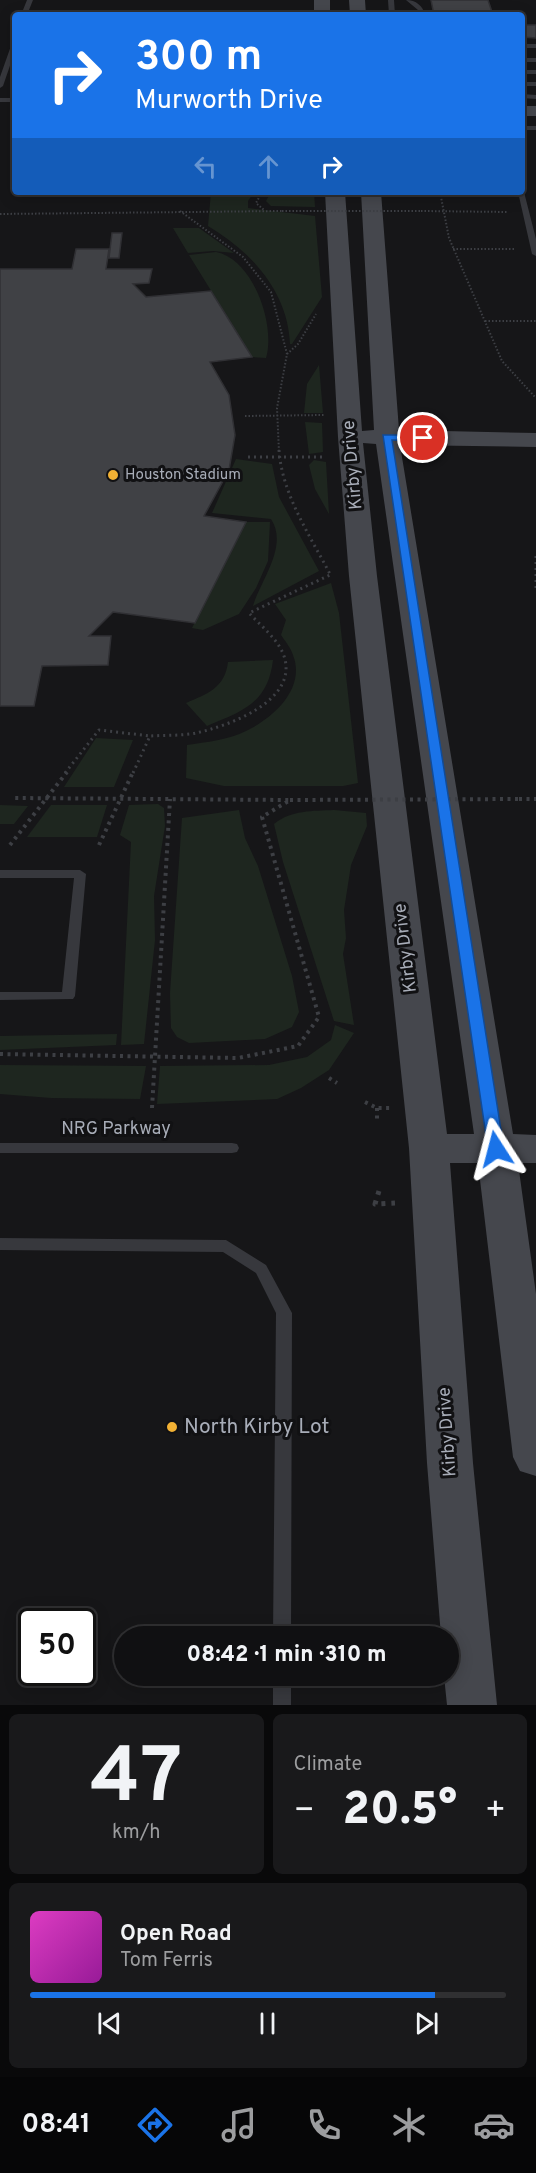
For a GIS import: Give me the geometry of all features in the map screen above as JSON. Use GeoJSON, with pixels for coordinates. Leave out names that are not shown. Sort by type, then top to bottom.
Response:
{"type":"FeatureCollection","features":[{"type":"Feature","properties":{"kind":"main road","name":"Kirby Drive"},"geometry":{"type":"LineString","coordinates":[[335,195],[340,267],[340,447],[379,712],[429,1148],[450,1463],[472,1705]]}},
{"type":"Feature","properties":{"kind":"main road","name":"Kirby Drive"},"geometry":{"type":"LineString","coordinates":[[371,195],[387,437],[496,1149],[536,1457]]}},
{"type":"Feature","properties":{"kind":"main road"},"geometry":{"type":"LineString","coordinates":[[340,267],[376,267]]}},
{"type":"Feature","properties":{"kind":"main road"},"geometry":{"type":"LineString","coordinates":[[340,447],[387,437],[536,440]]}},
{"type":"Feature","properties":{"kind":"main road"},"geometry":{"type":"LineString","coordinates":[[379,712],[429,711]]}},
{"type":"Feature","properties":{"kind":"main road"},"geometry":{"type":"LineString","coordinates":[[429,1148],[536,1149]]}},
{"type":"Feature","properties":{"kind":"lane"},"geometry":{"type":"LineString","coordinates":[[409,0],[421,9],[422,12]]}},
{"type":"Feature","properties":{"kind":"lane"},"geometry":{"type":"LineString","coordinates":[[0,86],[12,51]]}},
{"type":"Feature","properties":{"kind":"lane"},"geometry":{"type":"LineString","coordinates":[[522,195],[535,251]]}},
{"type":"Feature","properties":{"kind":"lane"},"geometry":{"type":"LineString","coordinates":[[0,874],[80,874],[68,996],[0,996]]}},
{"type":"Feature","properties":{"kind":"lane","name":"NRG Parkway"},"geometry":{"type":"LineString","coordinates":[[0,1148],[232,1148]]}},
{"type":"Feature","properties":{"kind":"lane"},"geometry":{"type":"LineString","coordinates":[[0,1244],[226,1245],[261,1269],[284,1313],[282,1626]]}},
{"type":"Feature","properties":{"kind":"lane"},"geometry":{"type":"LineString","coordinates":[[282,1686],[282,1705]]}},
{"type":"Feature","properties":{"kind":"path"},"geometry":{"type":"LineString","coordinates":[[260,195],[256,203],[264,211]]}},
{"type":"Feature","properties":{"kind":"path"},"geometry":{"type":"LineString","coordinates":[[440,195],[453,249],[502,361],[536,398]]}},
{"type":"Feature","properties":{"kind":"path"},"geometry":{"type":"LineString","coordinates":[[0,214],[264,211],[525,212]]}},
{"type":"Feature","properties":{"kind":"path"},"geometry":{"type":"LineString","coordinates":[[180,212],[224,241],[259,274],[271,292],[278,311],[282,343],[287,354],[277,416],[280,458],[293,503],[330,575],[336,582]]}},
{"type":"Feature","properties":{"kind":"path"},"geometry":{"type":"LineString","coordinates":[[453,249],[535,251]]}},
{"type":"Feature","properties":{"kind":"path"},"geometry":{"type":"LineString","coordinates":[[287,354],[298,344],[320,307]]}},
{"type":"Feature","properties":{"kind":"path"},"geometry":{"type":"LineString","coordinates":[[485,321],[536,321]]}},
{"type":"Feature","properties":{"kind":"path"},"geometry":{"type":"LineString","coordinates":[[245,416],[327,415]]}},
{"type":"Feature","properties":{"kind":"path"},"geometry":{"type":"LineString","coordinates":[[248,457],[280,458],[340,447]]}},
{"type":"Feature","properties":{"kind":"path"},"geometry":{"type":"LineString","coordinates":[[536,556],[536,588]]}},
{"type":"Feature","properties":{"kind":"path"},"geometry":{"type":"LineString","coordinates":[[10,845],[99,730],[150,736],[195,734],[224,725],[250,713],[276,695],[284,680],[285,660],[278,646],[249,613],[330,575]]}},
{"type":"Feature","properties":{"kind":"path"},"geometry":{"type":"LineString","coordinates":[[99,845],[150,736]]}},
{"type":"Feature","properties":{"kind":"path"},"geometry":{"type":"LineString","coordinates":[[15,798],[536,799]]}},
{"type":"Feature","properties":{"kind":"path"},"geometry":{"type":"LineString","coordinates":[[152,1108],[170,799]]}},
{"type":"Feature","properties":{"kind":"path"},"geometry":{"type":"LineString","coordinates":[[0,1054],[238,1058],[298,1046],[319,1017],[262,817],[290,800]]}},
{"type":"Feature","properties":{"kind":"path"},"geometry":{"type":"LineString","coordinates":[[329,1078],[337,1083]]}},
{"type":"Feature","properties":{"kind":"path"},"geometry":{"type":"LineString","coordinates":[[365,1102],[377,1108],[391,1108]]}},
{"type":"Feature","properties":{"kind":"path"},"geometry":{"type":"LineString","coordinates":[[377,1108],[377,1122]]}},
{"type":"Feature","properties":{"kind":"path"},"geometry":{"type":"LineString","coordinates":[[379,1191],[375,1204],[395,1203]]}},
{"type":"Feature","properties":{"kind":"shaded area"},"geometry":{"type":"Polygon","coordinates":[[[211,195],[252,195],[248,201],[248,208],[315,216],[322,297],[292,344],[290,344],[283,307],[265,275],[239,248],[208,226],[211,195]]]}},
{"type":"Feature","properties":{"kind":"shaded area"},"geometry":{"type":"Polygon","coordinates":[[[269,195],[314,195],[315,207],[271,206],[266,201],[269,195]]]}},
{"type":"Feature","properties":{"kind":"shaded area"},"geometry":{"type":"Polygon","coordinates":[[[173,228],[199,228],[234,253],[213,251],[188,253],[173,228]]]}},
{"type":"Feature","properties":{"kind":"shaded area"},"geometry":{"type":"Polygon","coordinates":[[[216,252],[229,257],[241,267],[259,295],[268,328],[266,358],[252,357],[189,255],[216,252]]]}},
{"type":"Feature","properties":{"kind":"shaded area"},"geometry":{"type":"Polygon","coordinates":[[[319,365],[323,413],[304,413],[307,384],[319,365]]]}},
{"type":"Feature","properties":{"kind":"shaded area"},"geometry":{"type":"Polygon","coordinates":[[[305,422],[322,423],[323,452],[309,454],[305,422]]]}},
{"type":"Feature","properties":{"kind":"shaded area"},"geometry":{"type":"Polygon","coordinates":[[[236,459],[272,464],[279,497],[319,571],[253,606],[275,552],[276,529],[271,519],[212,513],[236,459]]]}},
{"type":"Feature","properties":{"kind":"shaded area"},"geometry":{"type":"Polygon","coordinates":[[[314,460],[326,462],[329,514],[315,489],[309,465],[314,460]]]}},
{"type":"Feature","properties":{"kind":"shaded area"},"geometry":{"type":"Polygon","coordinates":[[[246,522],[270,522],[268,561],[256,588],[239,614],[203,630],[192,628],[246,522]]]}},
{"type":"Feature","properties":{"kind":"shaded area"},"geometry":{"type":"Polygon","coordinates":[[[331,583],[339,613],[358,783],[343,786],[224,786],[186,778],[187,745],[239,734],[267,718],[285,700],[295,679],[296,667],[292,652],[281,635],[286,620],[275,604],[331,583]]]}},
{"type":"Feature","properties":{"kind":"shaded area"},"geometry":{"type":"Polygon","coordinates":[[[273,660],[266,686],[259,696],[252,704],[232,715],[207,726],[186,703],[214,689],[223,678],[228,662],[273,660]]]}},
{"type":"Feature","properties":{"kind":"shaded area"},"geometry":{"type":"Polygon","coordinates":[[[96,738],[133,740],[114,787],[64,787],[96,738]]]}},
{"type":"Feature","properties":{"kind":"shaded area"},"geometry":{"type":"Polygon","coordinates":[[[158,804],[164,808],[165,826],[154,896],[155,940],[144,1044],[121,1045],[131,842],[120,835],[129,805],[158,804]]]}},
{"type":"Feature","properties":{"kind":"shaded area"},"geometry":{"type":"Polygon","coordinates":[[[0,805],[28,806],[14,824],[0,824],[0,805]]]}},
{"type":"Feature","properties":{"kind":"shaded area"},"geometry":{"type":"Polygon","coordinates":[[[51,805],[107,805],[97,837],[27,837],[51,805]]]}},
{"type":"Feature","properties":{"kind":"shaded area"},"geometry":{"type":"Polygon","coordinates":[[[239,810],[245,838],[258,866],[292,976],[299,1012],[292,1027],[265,1039],[189,1043],[177,1037],[171,1028],[170,993],[182,818],[239,810]]]}},
{"type":"Feature","properties":{"kind":"shaded area"},"geometry":{"type":"Polygon","coordinates":[[[334,810],[366,813],[367,826],[351,865],[344,910],[346,938],[343,954],[354,1025],[334,1021],[283,862],[274,824],[295,814],[334,810]]]}},
{"type":"Feature","properties":{"kind":"shaded area"},"geometry":{"type":"Polygon","coordinates":[[[335,1025],[354,1033],[329,1070],[301,1088],[277,1099],[157,1104],[160,1066],[269,1065],[307,1057],[331,1040],[335,1025]]]}},
{"type":"Feature","properties":{"kind":"shaded area"},"geometry":{"type":"Polygon","coordinates":[[[117,1034],[116,1045],[0,1050],[0,1036],[117,1034]]]}},
{"type":"Feature","properties":{"kind":"shaded area"},"geometry":{"type":"Polygon","coordinates":[[[0,1065],[146,1066],[140,1099],[51,1098],[0,1094],[0,1065]]]}},
{"type":"Feature","properties":{"kind":"building"},"geometry":{"type":"Polygon","coordinates":[[[431,0],[488,0],[492,12],[433,12],[431,0]]]}},
{"type":"Feature","properties":{"kind":"building"},"geometry":{"type":"Polygon","coordinates":[[[525,25],[536,25],[536,38],[525,37],[525,25]]]}},
{"type":"Feature","properties":{"kind":"building"},"geometry":{"type":"Polygon","coordinates":[[[112,233],[122,233],[119,258],[109,258],[112,233]]]}},
{"type":"Feature","properties":{"kind":"building","name":"Houston Stadium"},"geometry":{"type":"Polygon","coordinates":[[[76,249],[109,249],[106,269],[152,269],[149,283],[133,284],[146,297],[211,291],[252,357],[210,362],[229,395],[235,435],[229,470],[204,516],[246,522],[195,623],[113,612],[89,636],[111,636],[108,665],[42,666],[34,706],[0,706],[0,269],[72,269],[76,249]]]}},
{"type":"Feature","properties":{"kind":"place","name":"Houston Stadium"},"geometry":{"type":"Point","coordinates":[113,475]}},
{"type":"Feature","properties":{"kind":"place","name":"North Kirby Lot"},"geometry":{"type":"Point","coordinates":[172,1427]}},
{"type":"Feature","properties":{"kind":"route"},"geometry":{"type":"LineString","coordinates":[[423,438],[387,437],[496,1149]]}}]}
